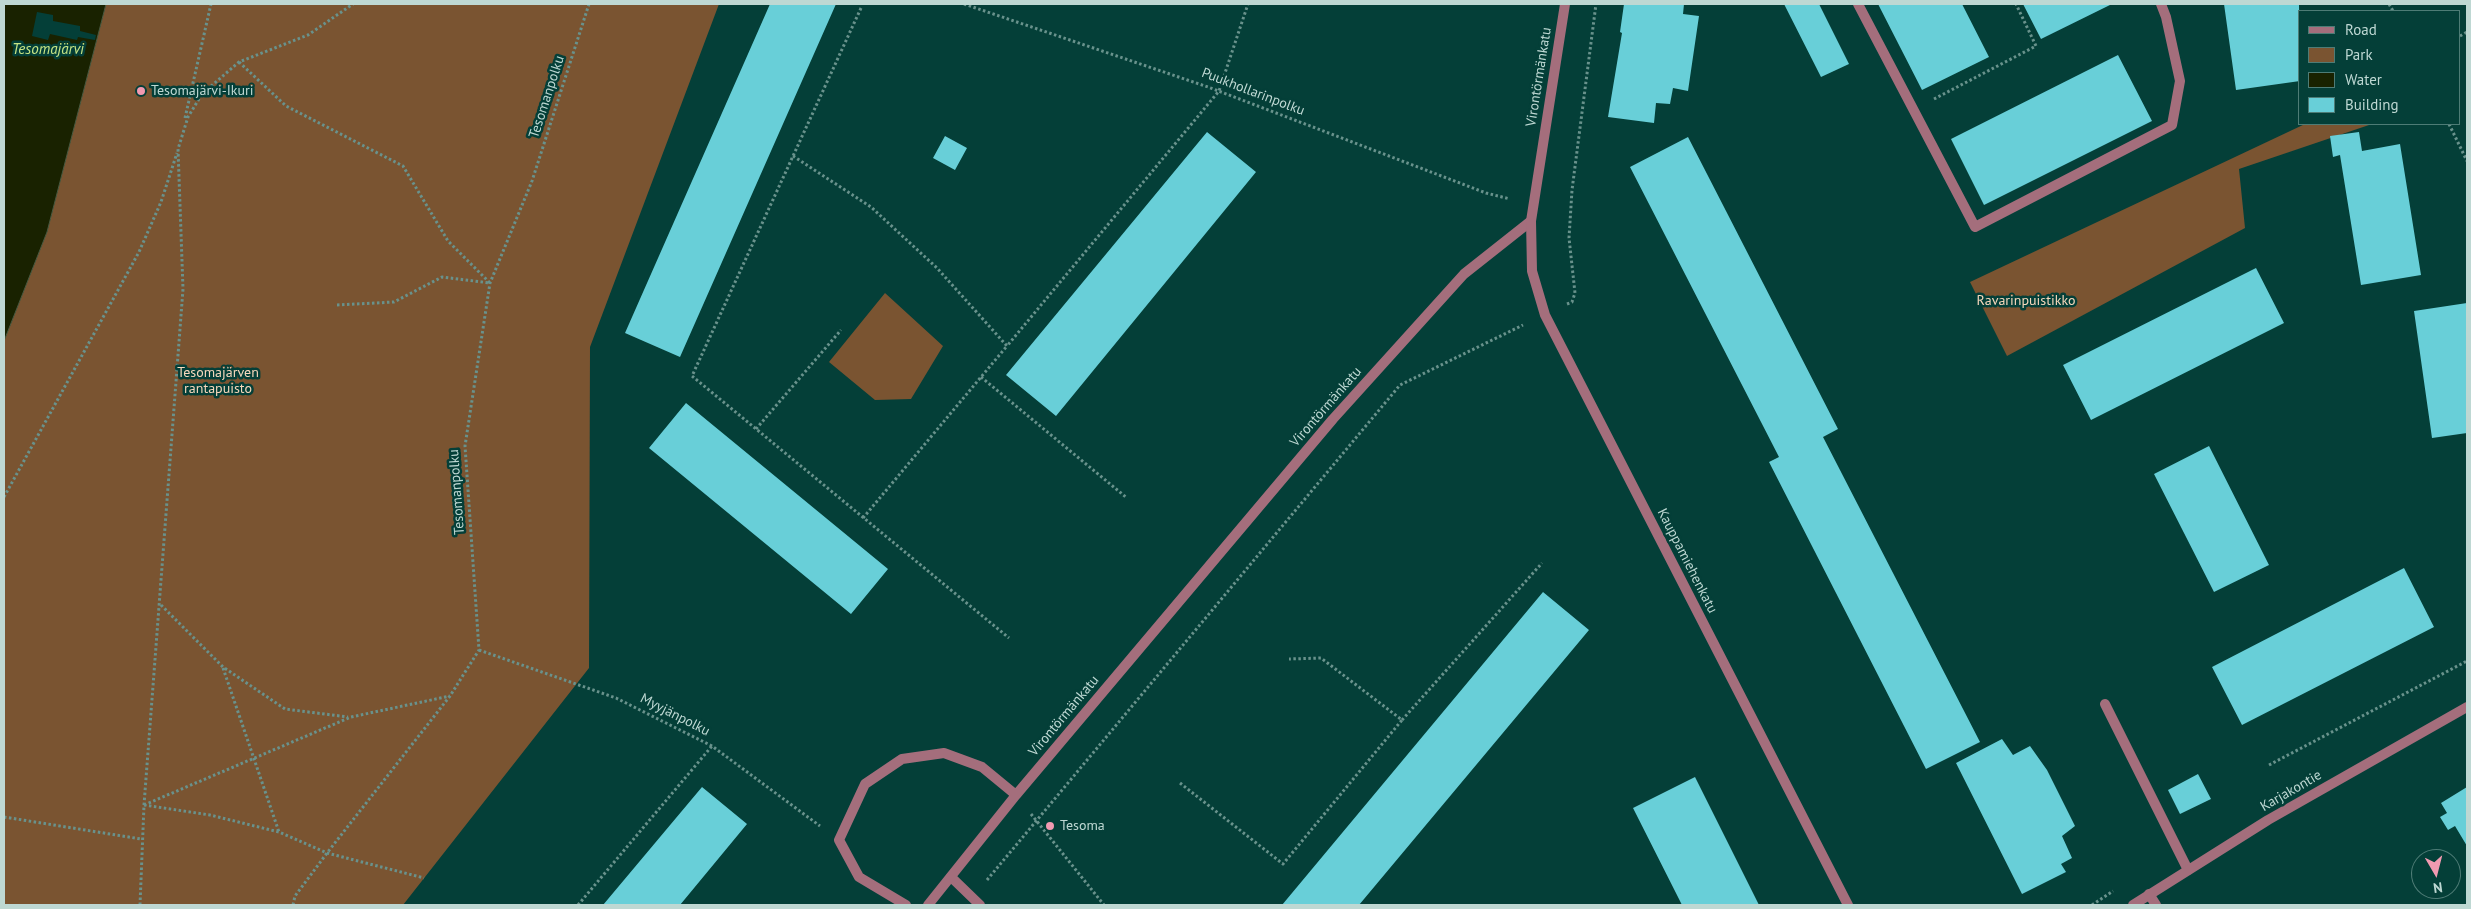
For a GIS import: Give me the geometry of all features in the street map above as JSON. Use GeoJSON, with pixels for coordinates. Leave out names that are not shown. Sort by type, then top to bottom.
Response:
{"type":"FeatureCollection","features":[{"type":"Feature","properties":{"kind":"street","name":"Virontörmänkatu"},"geometry":{"type":"LineString","coordinates":[[928,905],[1016,795],[1332,419],[1464,274],[1531,221],[1532,204],[1565,4]]}},
{"type":"Feature","properties":{"kind":"street"},"geometry":{"type":"LineString","coordinates":[[1858,4],[1975,227],[2172,125],[2180,81],[2166,17],[2161,4]]}},
{"type":"Feature","properties":{"kind":"street","name":"Kauppamiehenkatu"},"geometry":{"type":"LineString","coordinates":[[1531,221],[1532,272],[1545,315],[1848,905]]}},
{"type":"Feature","properties":{"kind":"street"},"geometry":{"type":"LineString","coordinates":[[2106,704],[2188,870]]}},
{"type":"Feature","properties":{"kind":"street","name":"Karjakontie"},"geometry":{"type":"LineString","coordinates":[[2133,905],[2268,820],[2467,707]]}},
{"type":"Feature","properties":{"kind":"street"},"geometry":{"type":"LineString","coordinates":[[906,905],[859,877],[839,840],[865,784],[902,759],[944,753],[982,767],[1016,795]]}},
{"type":"Feature","properties":{"kind":"street"},"geometry":{"type":"LineString","coordinates":[[951,877],[977,902]]}},
{"type":"Feature","properties":{"kind":"street"},"geometry":{"type":"LineString","coordinates":[[2149,894],[2156,905]]}},
{"type":"Feature","properties":{"kind":"path"},"geometry":{"type":"LineString","coordinates":[[140,905],[144,804],[183,289],[178,149],[211,4]]}},
{"type":"Feature","properties":{"kind":"path"},"geometry":{"type":"LineString","coordinates":[[4,496],[139,252],[162,202],[188,117],[202,94],[239,62],[308,35],[353,4]]}},
{"type":"Feature","properties":{"kind":"path","name":"Tesomanpolku"},"geometry":{"type":"LineString","coordinates":[[479,650],[465,446],[490,283],[532,181],[589,4]]}},
{"type":"Feature","properties":{"kind":"path","name":"Puukhollarinpolku"},"geometry":{"type":"LineString","coordinates":[[964,4],[1219,91],[1486,193],[1532,204]]}},
{"type":"Feature","properties":{"kind":"path"},"geometry":{"type":"LineString","coordinates":[[863,518],[1219,91],[1248,4]]}},
{"type":"Feature","properties":{"kind":"path"},"geometry":{"type":"LineString","coordinates":[[977,902],[1036,821],[1400,385],[1572,302],[1575,292],[1569,238],[1572,190],[1596,4]]}},
{"type":"Feature","properties":{"kind":"path"},"geometry":{"type":"LineString","coordinates":[[1914,110],[2036,46],[2016,4]]}},
{"type":"Feature","properties":{"kind":"path"},"geometry":{"type":"LineString","coordinates":[[861,8],[692,376],[1009,638]]}},
{"type":"Feature","properties":{"kind":"path"},"geometry":{"type":"LineString","coordinates":[[239,62],[286,106],[403,166],[448,241],[490,283]]}},
{"type":"Feature","properties":{"kind":"path"},"geometry":{"type":"LineString","coordinates":[[2450,125],[2467,160]]}},
{"type":"Feature","properties":{"kind":"path"},"geometry":{"type":"LineString","coordinates":[[793,156],[871,207],[937,268],[1007,346]]}},
{"type":"Feature","properties":{"kind":"path"},"geometry":{"type":"LineString","coordinates":[[337,305],[394,302],[442,277],[490,283]]}},
{"type":"Feature","properties":{"kind":"path"},"geometry":{"type":"LineString","coordinates":[[756,429],[840,330]]}},
{"type":"Feature","properties":{"kind":"path"},"geometry":{"type":"LineString","coordinates":[[981,377],[1127,498]]}},
{"type":"Feature","properties":{"kind":"path"},"geometry":{"type":"LineString","coordinates":[[1180,783],[1284,864],[1402,720],[1542,563]]}},
{"type":"Feature","properties":{"kind":"path"},"geometry":{"type":"LineString","coordinates":[[160,605],[223,667],[285,709],[351,717]]}},
{"type":"Feature","properties":{"kind":"path"},"geometry":{"type":"LineString","coordinates":[[293,905],[296,896],[327,853],[450,696],[479,650]]}},
{"type":"Feature","properties":{"kind":"path","name":"Myyjänpolku"},"geometry":{"type":"LineString","coordinates":[[479,650],[616,698],[712,746],[839,840]]}},
{"type":"Feature","properties":{"kind":"path"},"geometry":{"type":"LineString","coordinates":[[1289,659],[1321,658],[1402,720]]}},
{"type":"Feature","properties":{"kind":"path"},"geometry":{"type":"LineString","coordinates":[[2269,765],[2467,661]]}},
{"type":"Feature","properties":{"kind":"path"},"geometry":{"type":"LineString","coordinates":[[223,667],[279,832]]}},
{"type":"Feature","properties":{"kind":"path"},"geometry":{"type":"LineString","coordinates":[[144,804],[351,717],[450,696]]}},
{"type":"Feature","properties":{"kind":"path"},"geometry":{"type":"LineString","coordinates":[[578,905],[712,746]]}},
{"type":"Feature","properties":{"kind":"path"},"geometry":{"type":"LineString","coordinates":[[1016,795],[1104,905]]}},
{"type":"Feature","properties":{"kind":"path"},"geometry":{"type":"LineString","coordinates":[[144,804],[210,815],[279,832],[327,853],[424,878]]}},
{"type":"Feature","properties":{"kind":"path"},"geometry":{"type":"LineString","coordinates":[[4,817],[142,839]]}},
{"type":"Feature","properties":{"kind":"green space","name":"Tesomajärven rantapuisto"},"geometry":{"type":"Polygon","coordinates":[[[106,4],[719,4],[590,347],[589,668],[403,905],[4,905],[4,341],[47,232],[106,4]]]}},
{"type":"Feature","properties":{"kind":"green space","name":"Ravarinpuistikko"},"geometry":{"type":"Polygon","coordinates":[[[2303,125],[2369,125],[2239,169],[2245,228],[2007,356],[1970,282],[2303,125]]]}},
{"type":"Feature","properties":{"kind":"green space"},"geometry":{"type":"Polygon","coordinates":[[[885,293],[943,346],[911,399],[875,400],[829,362],[885,293]]]}},
{"type":"Feature","properties":{"kind":"water","name":"Tesomajärvi"},"geometry":{"type":"Polygon","coordinates":[[[4,4],[106,4],[47,232],[4,341],[4,4]]]}},
{"type":"Feature","properties":{"kind":"pier"},"geometry":{"type":"Polygon","coordinates":[[[37,12],[53,15],[53,21],[80,26],[80,31],[96,35],[95,40],[78,37],[77,40],[50,34],[48,40],[32,36],[37,12]]]}},
{"type":"Feature","properties":{"kind":"building"},"geometry":{"type":"Polygon","coordinates":[[[770,4],[836,4],[680,357],[625,333],[770,4]]]}},
{"type":"Feature","properties":{"kind":"building"},"geometry":{"type":"Polygon","coordinates":[[[1624,4],[1684,4],[1683,14],[1699,16],[1688,91],[1673,88],[1670,104],[1656,103],[1654,123],[1608,117],[1622,33],[1620,32],[1624,4]]]}},
{"type":"Feature","properties":{"kind":"building"},"geometry":{"type":"Polygon","coordinates":[[[1784,4],[1819,4],[1849,64],[1821,77],[1784,4]]]}},
{"type":"Feature","properties":{"kind":"building"},"geometry":{"type":"Polygon","coordinates":[[[1878,4],[1962,4],[1989,57],[1922,90],[1878,4]]]}},
{"type":"Feature","properties":{"kind":"building"},"geometry":{"type":"Polygon","coordinates":[[[2023,4],[2112,4],[2041,39],[2023,4]]]}},
{"type":"Feature","properties":{"kind":"building"},"geometry":{"type":"Polygon","coordinates":[[[2224,4],[2299,4],[2298,81],[2236,90],[2224,4]]]}},
{"type":"Feature","properties":{"kind":"building"},"geometry":{"type":"Polygon","coordinates":[[[2118,55],[2152,121],[1984,205],[1951,139],[2118,55]]]}},
{"type":"Feature","properties":{"kind":"building"},"geometry":{"type":"Polygon","coordinates":[[[1207,132],[1256,172],[1056,416],[1006,375],[1207,132]]]}},
{"type":"Feature","properties":{"kind":"building"},"geometry":{"type":"Polygon","coordinates":[[[2359,132],[2362,151],[2400,144],[2421,275],[2361,285],[2340,155],[2333,157],[2330,136],[2359,132]]]}},
{"type":"Feature","properties":{"kind":"building"},"geometry":{"type":"Polygon","coordinates":[[[945,136],[967,148],[955,170],[933,158],[945,136]]]}},
{"type":"Feature","properties":{"kind":"building"},"geometry":{"type":"Polygon","coordinates":[[[1688,137],[1838,429],[1823,437],[1980,742],[1926,769],[1769,462],[1779,457],[1630,167],[1688,137]]]}},
{"type":"Feature","properties":{"kind":"building"},"geometry":{"type":"Polygon","coordinates":[[[2256,268],[2284,323],[2091,420],[2063,365],[2256,268]]]}},
{"type":"Feature","properties":{"kind":"building"},"geometry":{"type":"Polygon","coordinates":[[[2467,303],[2467,433],[2432,438],[2414,311],[2467,303]]]}},
{"type":"Feature","properties":{"kind":"building"},"geometry":{"type":"Polygon","coordinates":[[[686,403],[888,569],[851,614],[649,448],[686,403]]]}},
{"type":"Feature","properties":{"kind":"building"},"geometry":{"type":"Polygon","coordinates":[[[2209,446],[2269,565],[2214,592],[2154,474],[2209,446]]]}},
{"type":"Feature","properties":{"kind":"building"},"geometry":{"type":"Polygon","coordinates":[[[2404,568],[2434,627],[2242,725],[2212,667],[2404,568]]]}},
{"type":"Feature","properties":{"kind":"building"},"geometry":{"type":"Polygon","coordinates":[[[1543,592],[1589,630],[1359,905],[1282,905],[1543,592]]]}},
{"type":"Feature","properties":{"kind":"building"},"geometry":{"type":"Polygon","coordinates":[[[2002,739],[2013,755],[2030,746],[2047,770],[2075,826],[2062,836],[2072,858],[2061,864],[2066,872],[2022,894],[1956,763],[2002,739]]]}},
{"type":"Feature","properties":{"kind":"building"},"geometry":{"type":"Polygon","coordinates":[[[2198,774],[2211,799],[2180,814],[2168,790],[2198,774]]]}},
{"type":"Feature","properties":{"kind":"building"},"geometry":{"type":"Polygon","coordinates":[[[1695,777],[1759,905],[1682,905],[1633,808],[1695,777]]]}},
{"type":"Feature","properties":{"kind":"building"},"geometry":{"type":"Polygon","coordinates":[[[702,787],[747,824],[680,905],[603,905],[702,787]]]}},
{"type":"Feature","properties":{"kind":"building"},"geometry":{"type":"Polygon","coordinates":[[[2467,787],[2467,846],[2455,826],[2448,830],[2440,817],[2447,813],[2441,803],[2467,787]]]}},
{"type":"Feature","properties":{"kind":"place","name":"Tesomajärvi-Ikuri"},"geometry":{"type":"Point","coordinates":[141,91]}},
{"type":"Feature","properties":{"kind":"place","name":"Tesoma"},"geometry":{"type":"Point","coordinates":[1050,826]}}]}
